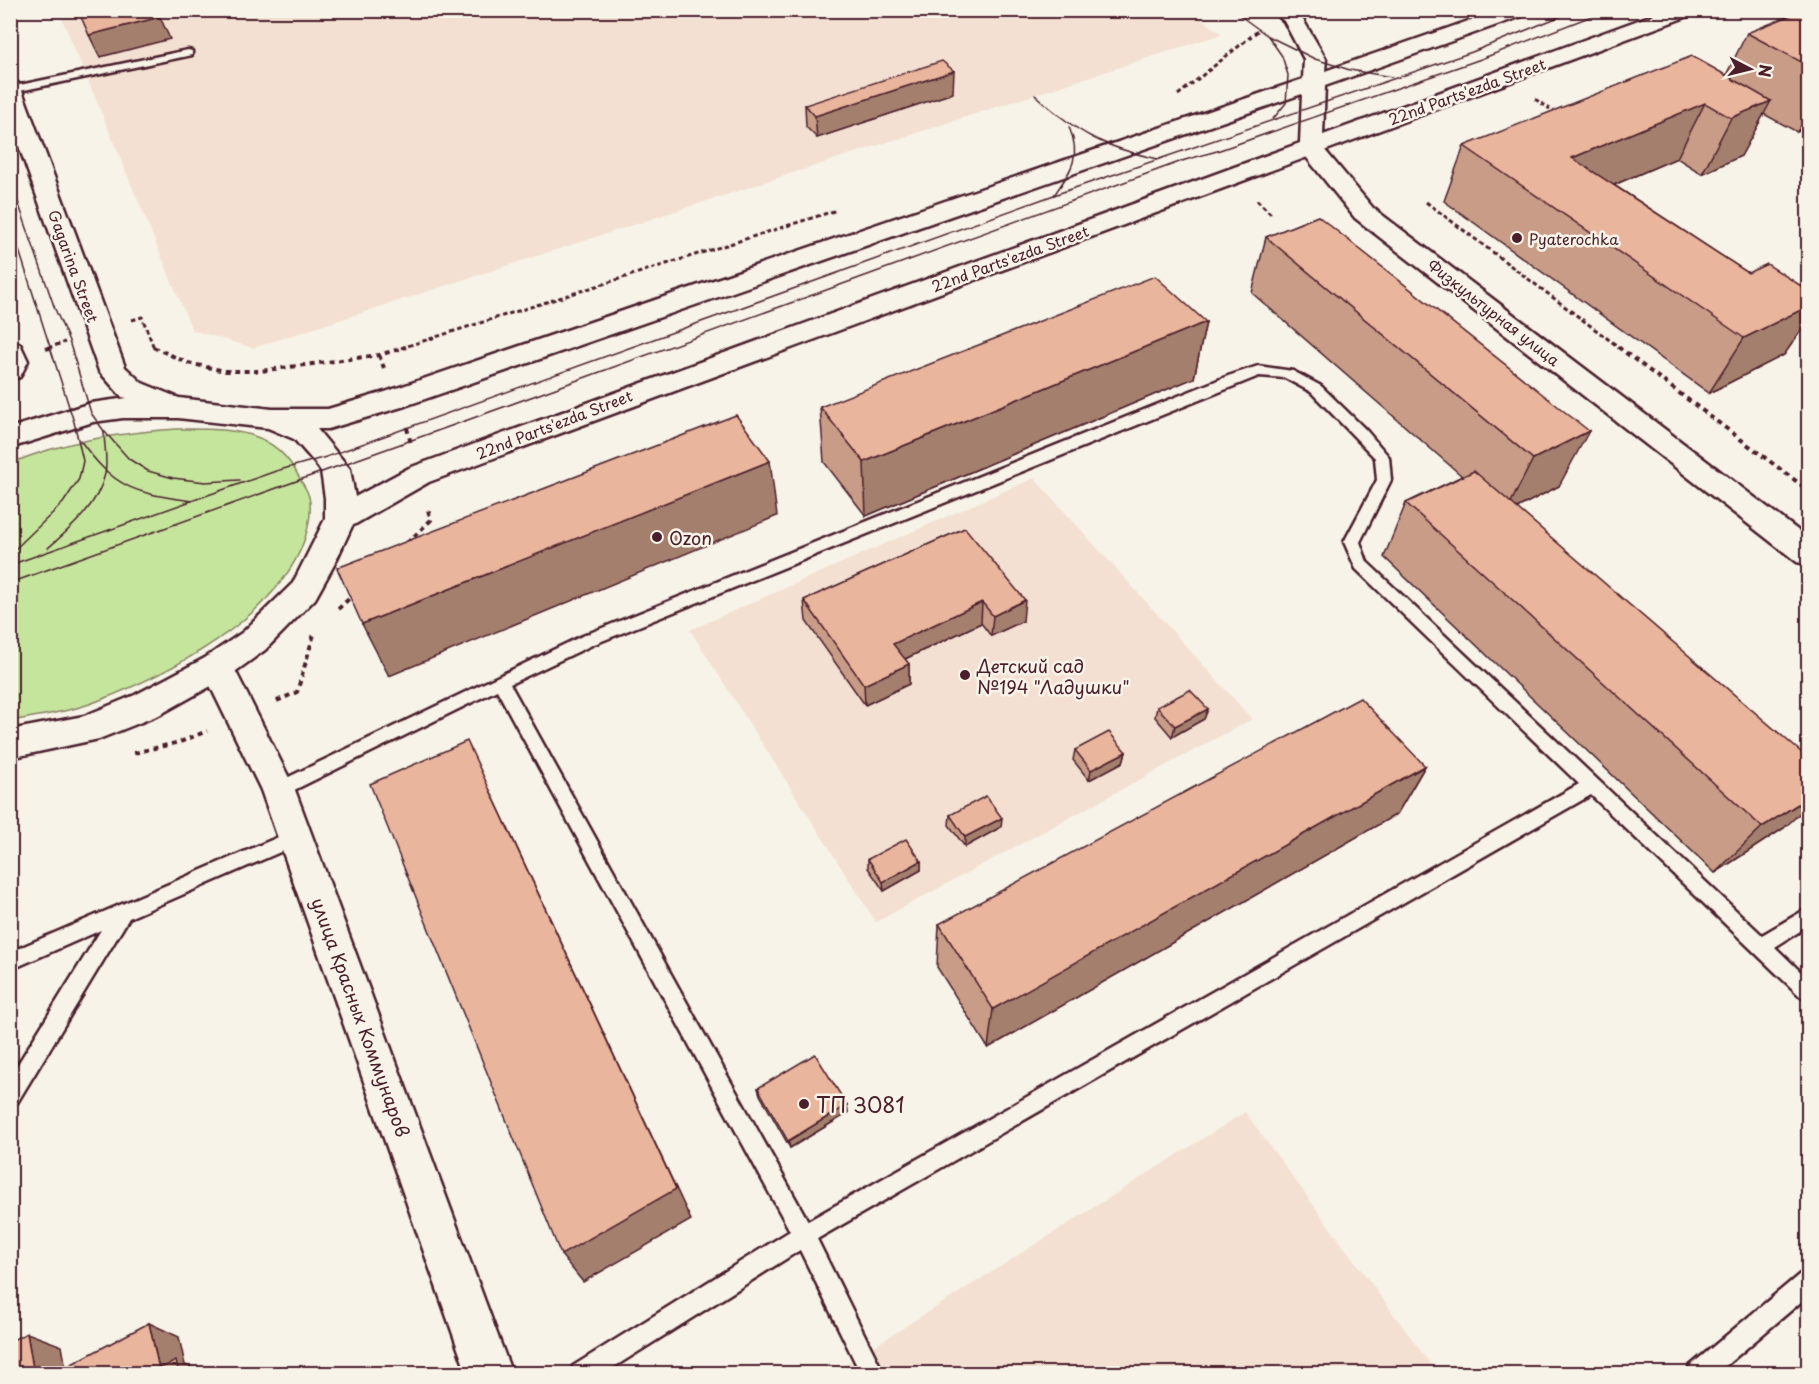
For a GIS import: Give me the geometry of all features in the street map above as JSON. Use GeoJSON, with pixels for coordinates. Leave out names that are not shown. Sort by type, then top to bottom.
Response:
{"type":"FeatureCollection","features":[{"type":"Feature","properties":{"kind":"main road"},"geometry":{"type":"LineString","coordinates":[[10,438],[91,413],[123,408],[178,408],[272,419],[328,419],[395,399],[1074,167],[1521,10]]}},
{"type":"Feature","properties":{"kind":"main road","name":"22nd Parts'ezda Street"},"geometry":{"type":"LineString","coordinates":[[340,519],[419,475],[556,423],[1687,10]]}},
{"type":"Feature","properties":{"kind":"main road"},"geometry":{"type":"LineString","coordinates":[[1287,14],[1315,59],[1311,148]]}},
{"type":"Feature","properties":{"kind":"main road","name":"Gagarina Street"},"geometry":{"type":"LineString","coordinates":[[11,89],[113,370],[132,390],[178,408]]}},
{"type":"Feature","properties":{"kind":"main road","name":"Физкультурная улица"},"geometry":{"type":"LineString","coordinates":[[1311,148],[1364,213],[1809,554]]}},
{"type":"Feature","properties":{"kind":"main road"},"geometry":{"type":"LineString","coordinates":[[10,744],[87,729],[147,705],[217,667],[254,640],[304,591],[340,519],[340,498],[335,469],[304,432],[272,419]]}},
{"type":"Feature","properties":{"kind":"main road","name":"улица Красных Коммунаров"},"geometry":{"type":"LineString","coordinates":[[217,667],[278,790],[490,1374]]}},
{"type":"Feature","properties":{"kind":"lane"},"geometry":{"type":"LineString","coordinates":[[11,89],[188,53]]}},
{"type":"Feature","properties":{"kind":"lane"},"geometry":{"type":"LineString","coordinates":[[278,790],[586,641],[1233,379],[1258,372],[1288,374],[1316,389],[1382,457],[1384,480],[1352,542],[1361,565],[1809,991]]}},
{"type":"Feature","properties":{"kind":"lane"},"geometry":{"type":"LineString","coordinates":[[500,681],[804,1235],[873,1374]]}},
{"type":"Feature","properties":{"kind":"lane"},"geometry":{"type":"LineString","coordinates":[[581,1374],[804,1235],[1593,785]]}},
{"type":"Feature","properties":{"kind":"lane"},"geometry":{"type":"LineString","coordinates":[[10,961],[295,838]]}},
{"type":"Feature","properties":{"kind":"lane"},"geometry":{"type":"LineString","coordinates":[[10,1096],[123,912]]}},
{"type":"Feature","properties":{"kind":"lane"},"geometry":{"type":"LineString","coordinates":[[1762,945],[1809,916]]}},
{"type":"Feature","properties":{"kind":"lane"},"geometry":{"type":"LineString","coordinates":[[1698,1374],[1809,1282]]}},
{"type":"Feature","properties":{"kind":"path"},"geometry":{"type":"LineString","coordinates":[[1176,97],[1260,30],[1287,14]]}},
{"type":"Feature","properties":{"kind":"path"},"geometry":{"type":"LineString","coordinates":[[1426,202],[1809,490]]}},
{"type":"Feature","properties":{"kind":"path"},"geometry":{"type":"LineString","coordinates":[[12,360],[142,317],[154,348],[188,363],[225,371],[260,371],[379,355],[846,207]]}},
{"type":"Feature","properties":{"kind":"shaded area"},"geometry":{"type":"Polygon","coordinates":[[[1190,10],[1222,34],[253,348],[192,330],[59,11],[1190,10]]]}},
{"type":"Feature","properties":{"kind":"shaded area","name":"Детский сад №194 \"Ладушки\""},"geometry":{"type":"Polygon","coordinates":[[[1034,478],[1252,719],[876,922],[690,630],[1034,478]]]}},
{"type":"Feature","properties":{"kind":"shaded area"},"geometry":{"type":"Polygon","coordinates":[[[1245,1112],[1437,1373],[841,1374],[838,1369],[1245,1112]]]}},
{"type":"Feature","properties":{"kind":"green space"},"geometry":{"type":"Polygon","coordinates":[[[177,429],[214,429],[247,434],[262,439],[288,460],[307,492],[310,507],[305,538],[292,567],[272,593],[247,617],[187,659],[155,676],[95,702],[64,711],[11,721],[11,463],[31,455],[92,439],[177,429]]]}},
{"type":"Feature","properties":{"kind":"building"},"geometry":{"type":"Polygon","coordinates":[[[78,10],[157,10],[160,17],[89,35],[78,10]]]}},
{"type":"Feature","properties":{"kind":"building"},"geometry":{"type":"Polygon","coordinates":[[[1809,10],[1809,66],[1747,33],[1809,10]]]}},
{"type":"Feature","properties":{"kind":"building"},"geometry":{"type":"Polygon","coordinates":[[[1692,56],[1771,101],[1731,118],[1705,103],[1572,158],[1748,273],[1767,264],[1809,291],[1809,306],[1744,338],[1464,146],[1692,56]]]}},
{"type":"Feature","properties":{"kind":"building"},"geometry":{"type":"Polygon","coordinates":[[[942,61],[954,71],[815,116],[805,105],[942,61]]]}},
{"type":"Feature","properties":{"kind":"building"},"geometry":{"type":"Polygon","coordinates":[[[1318,216],[1589,431],[1533,459],[1266,237],[1318,216]]]}},
{"type":"Feature","properties":{"kind":"building"},"geometry":{"type":"Polygon","coordinates":[[[1155,276],[1206,322],[864,462],[820,407],[1155,276]]]}},
{"type":"Feature","properties":{"kind":"building"},"geometry":{"type":"Polygon","coordinates":[[[736,415],[770,461],[362,624],[337,568],[736,415]]]}},
{"type":"Feature","properties":{"kind":"building"},"geometry":{"type":"Polygon","coordinates":[[[1474,471],[1809,759],[1809,797],[1762,827],[1406,503],[1474,471]]]}},
{"type":"Feature","properties":{"kind":"building"},"geometry":{"type":"Polygon","coordinates":[[[965,528],[1025,600],[993,616],[982,602],[893,644],[909,664],[864,685],[804,600],[965,528]]]}},
{"type":"Feature","properties":{"kind":"building"},"geometry":{"type":"Polygon","coordinates":[[[1190,690],[1208,709],[1175,726],[1157,707],[1190,690]]]}},
{"type":"Feature","properties":{"kind":"building"},"geometry":{"type":"Polygon","coordinates":[[[1360,698],[1425,766],[993,1009],[939,924],[1360,698]]]}},
{"type":"Feature","properties":{"kind":"building"},"geometry":{"type":"Polygon","coordinates":[[[1109,732],[1126,752],[1091,770],[1075,750],[1109,732]]]}},
{"type":"Feature","properties":{"kind":"building"},"geometry":{"type":"Polygon","coordinates":[[[467,741],[676,1189],[561,1255],[370,784],[467,741]]]}},
{"type":"Feature","properties":{"kind":"building"},"geometry":{"type":"Polygon","coordinates":[[[986,796],[1002,818],[965,837],[950,815],[986,796]]]}},
{"type":"Feature","properties":{"kind":"building"},"geometry":{"type":"Polygon","coordinates":[[[906,839],[921,861],[883,882],[868,859],[906,839]]]}},
{"type":"Feature","properties":{"kind":"building","name":"ТП 3081"},"geometry":{"type":"Polygon","coordinates":[[[815,1054],[847,1105],[788,1141],[758,1088],[815,1054]]]}},
{"type":"Feature","properties":{"kind":"building"},"geometry":{"type":"Polygon","coordinates":[[[149,1323],[159,1369],[176,1361],[179,1374],[53,1374],[149,1323]]]}},
{"type":"Feature","properties":{"kind":"building"},"geometry":{"type":"Polygon","coordinates":[[[27,1333],[34,1374],[10,1374],[10,1341],[27,1333]]]}},
{"type":"Feature","properties":{"kind":"tram line"},"geometry":{"type":"LineString","coordinates":[[1232,10],[1268,36]]}},
{"type":"Feature","properties":{"kind":"tram line"},"geometry":{"type":"LineString","coordinates":[[1054,195],[1472,52],[1576,10]]}},
{"type":"Feature","properties":{"kind":"tram line"},"geometry":{"type":"LineString","coordinates":[[10,583],[1185,160],[1217,151],[1481,59],[1607,10]]}},
{"type":"Feature","properties":{"kind":"tram line"},"geometry":{"type":"LineString","coordinates":[[1268,36],[1315,59],[1350,70],[1392,77]]}},
{"type":"Feature","properties":{"kind":"tram line"},"geometry":{"type":"LineString","coordinates":[[1268,36],[1282,56],[1288,75],[1286,103],[1273,119]]}},
{"type":"Feature","properties":{"kind":"tram line"},"geometry":{"type":"LineString","coordinates":[[1035,95],[1064,119],[1091,137],[1121,149],[1158,159]]}},
{"type":"Feature","properties":{"kind":"tram line"},"geometry":{"type":"LineString","coordinates":[[1054,195],[1073,163],[1075,147],[1069,127]]}},
{"type":"Feature","properties":{"kind":"tram line"},"geometry":{"type":"LineString","coordinates":[[10,179],[55,309],[69,341],[91,413],[104,431]]}},
{"type":"Feature","properties":{"kind":"tram line"},"geometry":{"type":"LineString","coordinates":[[191,501],[276,471],[326,457],[1054,195]]}},
{"type":"Feature","properties":{"kind":"tram line"},"geometry":{"type":"LineString","coordinates":[[10,222],[74,422],[83,461],[79,479],[63,503],[10,554]]}},
{"type":"Feature","properties":{"kind":"tram line"},"geometry":{"type":"LineString","coordinates":[[104,431],[129,459],[148,471],[173,478],[205,482],[240,480]]}},
{"type":"Feature","properties":{"kind":"tram line"},"geometry":{"type":"LineString","coordinates":[[104,431],[105,470]]}},
{"type":"Feature","properties":{"kind":"tram line"},"geometry":{"type":"LineString","coordinates":[[80,440],[105,470]]}},
{"type":"Feature","properties":{"kind":"tram line"},"geometry":{"type":"LineString","coordinates":[[48,548],[90,506],[101,485],[105,470]]}},
{"type":"Feature","properties":{"kind":"tram line"},"geometry":{"type":"LineString","coordinates":[[105,470],[127,486],[140,491],[191,501]]}},
{"type":"Feature","properties":{"kind":"tram line"},"geometry":{"type":"LineString","coordinates":[[10,565],[191,501]]}},
{"type":"Feature","properties":{"kind":"place","name":"Pyaterochka"},"geometry":{"type":"Point","coordinates":[1517,238]}},
{"type":"Feature","properties":{"kind":"place","name":"Ozon"},"geometry":{"type":"Point","coordinates":[657,537]}},
{"type":"Feature","properties":{"kind":"place","name":"Детский сад №194 \"Ладушки\""},"geometry":{"type":"Point","coordinates":[965,675]}},
{"type":"Feature","properties":{"kind":"place","name":"ТП 3081"},"geometry":{"type":"Point","coordinates":[804,1104]}}]}
